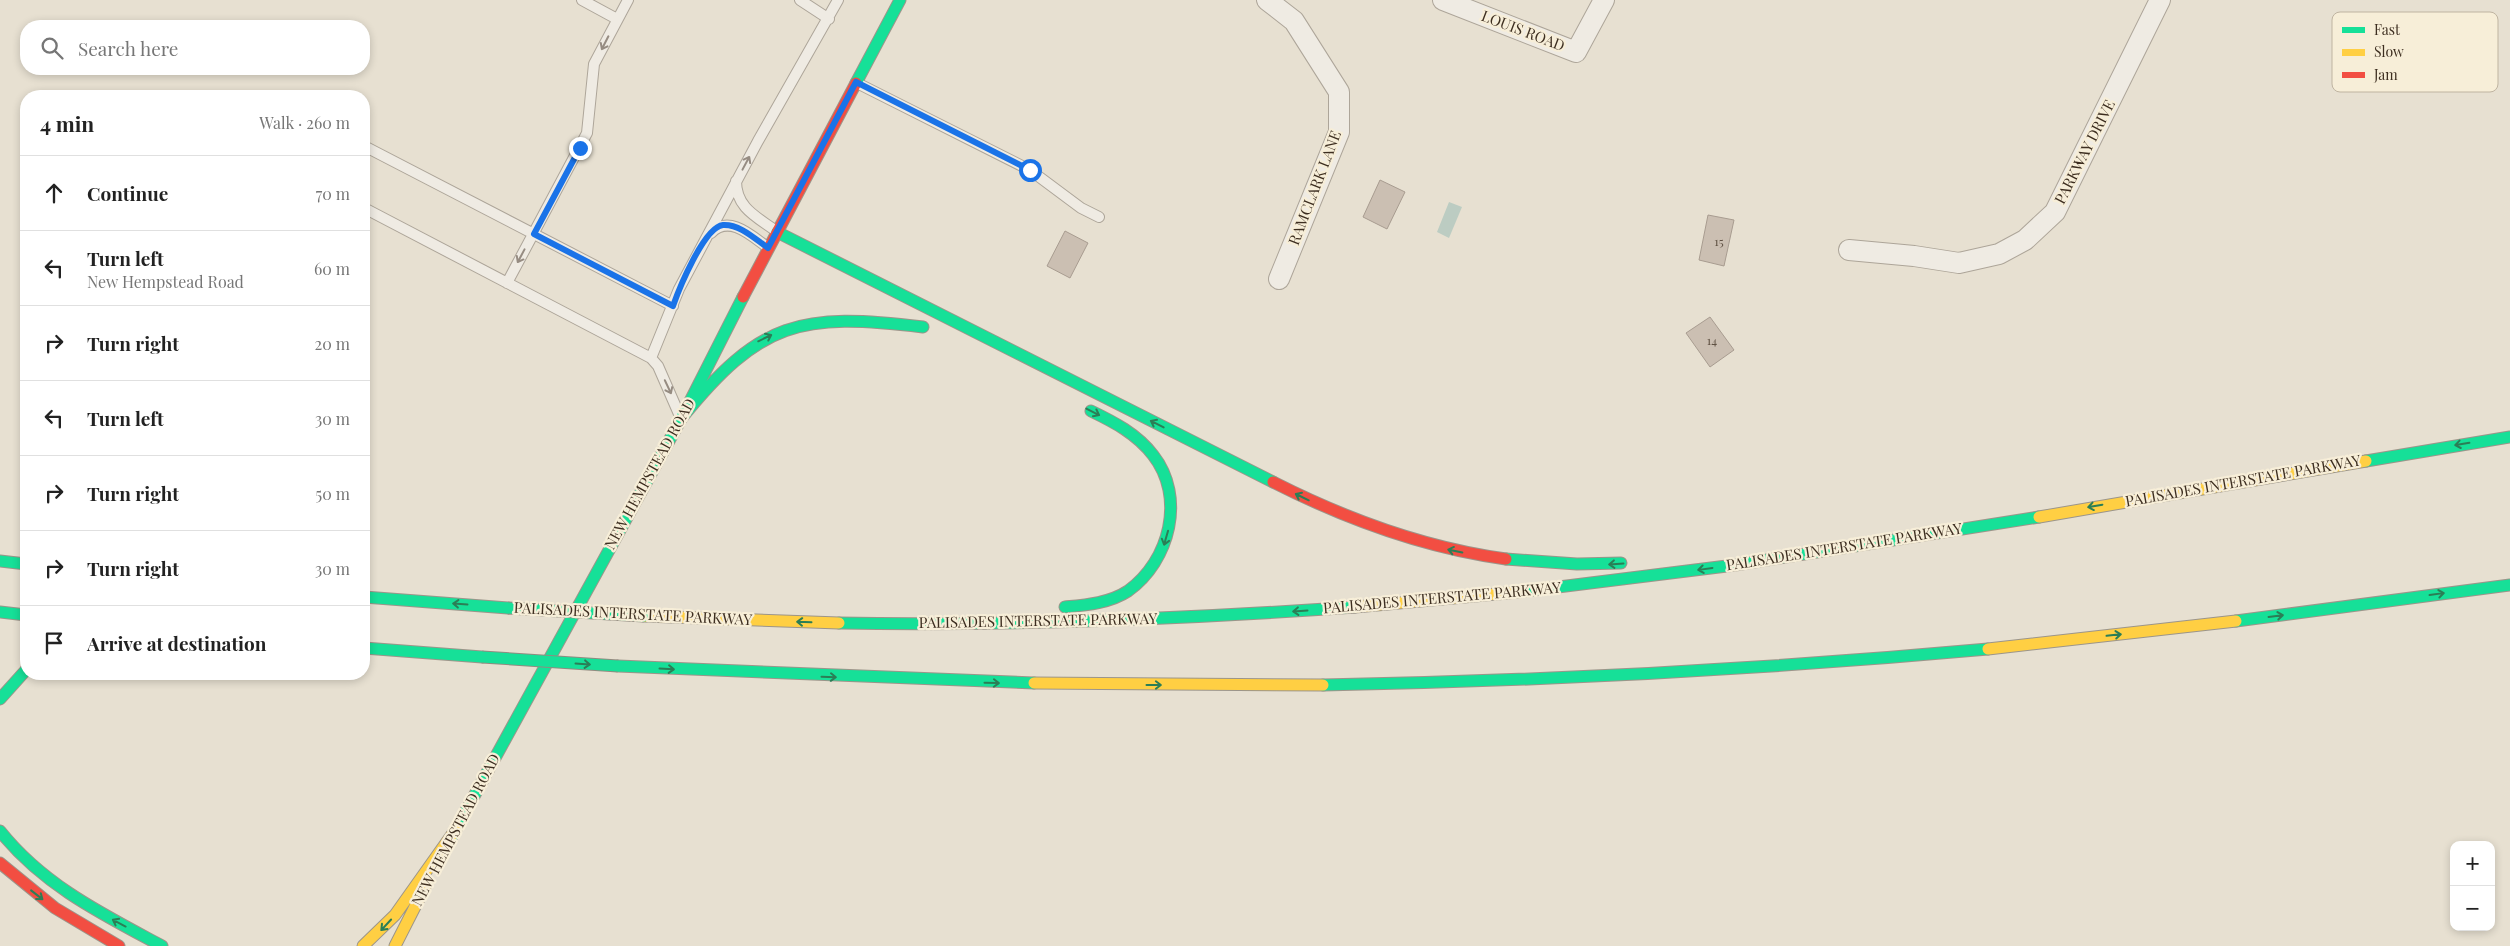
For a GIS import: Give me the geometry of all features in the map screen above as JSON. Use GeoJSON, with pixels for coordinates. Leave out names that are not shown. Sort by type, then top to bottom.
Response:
{"type":"FeatureCollection","features":[{"type":"Feature","properties":{"kind":"main road","name":"NEW HEMPSTEAD ROAD"},"geometry":{"type":"LineString","coordinates":[[394,946],[772,250],[777,232],[900,0]]}},
{"type":"Feature","properties":{"kind":"main road"},"geometry":{"type":"LineString","coordinates":[[777,232],[1289,490],[1376,528],[1444,549],[1513,561],[1560,566],[1634,562]]}},
{"type":"Feature","properties":{"kind":"main road"},"geometry":{"type":"LineString","coordinates":[[681,419],[729,363],[752,345],[777,332],[807,324],[847,319],[927,329],[897,314]]}},
{"type":"Feature","properties":{"kind":"main road"},"geometry":{"type":"LineString","coordinates":[[1055,608],[1107,600],[1135,585],[1164,548],[1170,522],[1167,482],[1156,458],[1127,430],[1079,405]]}},
{"type":"Feature","properties":{"kind":"main road","name":"PALISADES INTERSTATE PARKWAY"},"geometry":{"type":"LineString","coordinates":[[370,597],[644,616],[824,623],[1114,621],[1333,609],[1478,597],[1614,582],[1840,549],[2510,437]]}},
{"type":"Feature","properties":{"kind":"main road"},"geometry":{"type":"LineString","coordinates":[[1683,559],[1840,549]]}},
{"type":"Feature","properties":{"kind":"main road"},"geometry":{"type":"LineString","coordinates":[[0,561],[20,563]]}},
{"type":"Feature","properties":{"kind":"main road"},"geometry":{"type":"LineString","coordinates":[[370,649],[618,666],[896,680],[1116,685],[1336,685],[1563,678],[1774,666],[2000,648],[2192,626],[2510,585]]}},
{"type":"Feature","properties":{"kind":"main road"},"geometry":{"type":"LineString","coordinates":[[824,623],[1007,611]]}},
{"type":"Feature","properties":{"kind":"main road"},"geometry":{"type":"LineString","coordinates":[[0,612],[20,614]]}},
{"type":"Feature","properties":{"kind":"main road"},"geometry":{"type":"LineString","coordinates":[[0,700],[9,686],[20,676]]}},
{"type":"Feature","properties":{"kind":"main road"},"geometry":{"type":"LineString","coordinates":[[363,946],[395,915],[456,829]]}},
{"type":"Feature","properties":{"kind":"main road"},"geometry":{"type":"LineString","coordinates":[[0,831],[25,860],[66,893],[162,946]]}},
{"type":"Feature","properties":{"kind":"main road"},"geometry":{"type":"LineString","coordinates":[[0,863],[55,908],[118,946]]}},
{"type":"Feature","properties":{"kind":"street","name":"RAMCLARK LANE"},"geometry":{"type":"LineString","coordinates":[[1267,0],[1294,21],[1339,92],[1339,132],[1279,279]]}},
{"type":"Feature","properties":{"kind":"street","name":"LOUIS ROAD"},"geometry":{"type":"LineString","coordinates":[[1443,0],[1576,52],[1604,0]]}},
{"type":"Feature","properties":{"kind":"street","name":"PARKWAY DRIVE"},"geometry":{"type":"LineString","coordinates":[[1849,250],[1914,256],[1959,263],[1999,254],[2026,240],[2055,212],[2160,0]]}},
{"type":"Feature","properties":{"kind":"lane"},"geometry":{"type":"LineString","coordinates":[[582,0],[617,19]]}},
{"type":"Feature","properties":{"kind":"lane"},"geometry":{"type":"LineString","coordinates":[[507,282],[587,133],[594,64],[628,0]]}},
{"type":"Feature","properties":{"kind":"lane"},"geometry":{"type":"LineString","coordinates":[[800,0],[829,19]]}},
{"type":"Feature","properties":{"kind":"lane"},"geometry":{"type":"LineString","coordinates":[[651,358],[679,289],[706,237],[838,0]]}},
{"type":"Feature","properties":{"kind":"lane"},"geometry":{"type":"LineString","coordinates":[[856,82],[1030,170],[1081,208],[1099,217]]}},
{"type":"Feature","properties":{"kind":"lane"},"geometry":{"type":"LineString","coordinates":[[370,149],[673,306]]}},
{"type":"Feature","properties":{"kind":"lane"},"geometry":{"type":"LineString","coordinates":[[736,181],[736,191],[742,206],[777,232]]}},
{"type":"Feature","properties":{"kind":"lane"},"geometry":{"type":"LineString","coordinates":[[370,211],[651,358],[658,366],[681,419]]}},
{"type":"Feature","properties":{"kind":"lane"},"geometry":{"type":"LineString","coordinates":[[706,237],[722,225],[731,226],[748,233],[772,250]]}},
{"type":"Feature","properties":{"kind":"shaded area"},"geometry":{"type":"Polygon","coordinates":[[[1449,202],[1462,207],[1449,238],[1437,232],[1449,202]]]}},
{"type":"Feature","properties":{"kind":"building"},"geometry":{"type":"Polygon","coordinates":[[[1380,180],[1405,192],[1387,229],[1363,217],[1380,180]]]}},
{"type":"Feature","properties":{"kind":"building"},"geometry":{"type":"Polygon","coordinates":[[[1708,215],[1734,220],[1724,266],[1699,260],[1708,215]]]}},
{"type":"Feature","properties":{"kind":"building"},"geometry":{"type":"Polygon","coordinates":[[[1065,231],[1088,243],[1070,278],[1047,266],[1065,231]]]}},
{"type":"Feature","properties":{"kind":"building"},"geometry":{"type":"Polygon","coordinates":[[[1710,317],[1734,350],[1710,367],[1686,333],[1710,317]]]}},
{"type":"Feature","properties":{"kind":"traffic: fast"},"geometry":{"type":"LineString","coordinates":[[856,83],[900,0]]}},
{"type":"Feature","properties":{"kind":"traffic: fast"},"geometry":{"type":"LineString","coordinates":[[777,232],[1273,482]]}},
{"type":"Feature","properties":{"kind":"traffic: fast"},"geometry":{"type":"LineString","coordinates":[[445,849],[681,419],[743,297]]}},
{"type":"Feature","properties":{"kind":"traffic: fast"},"geometry":{"type":"LineString","coordinates":[[681,419],[709,386],[735,361],[760,343],[786,331],[813,324],[844,321],[923,327]]}},
{"type":"Feature","properties":{"kind":"traffic: fast"},"geometry":{"type":"LineString","coordinates":[[1065,607],[1106,601],[1128,591],[1154,563],[1163,546],[1169,528],[1171,509],[1169,490],[1163,472],[1153,455],[1140,441],[1117,424],[1091,411]]}},
{"type":"Feature","properties":{"kind":"traffic: fast"},"geometry":{"type":"LineString","coordinates":[[2366,461],[2510,437]]}},
{"type":"Feature","properties":{"kind":"traffic: fast"},"geometry":{"type":"LineString","coordinates":[[1518,592],[1735,565],[2039,517]]}},
{"type":"Feature","properties":{"kind":"traffic: fast"},"geometry":{"type":"LineString","coordinates":[[1506,559],[1577,564],[1621,563]]}},
{"type":"Feature","properties":{"kind":"traffic: fast"},"geometry":{"type":"LineString","coordinates":[[0,561],[20,563]]}},
{"type":"Feature","properties":{"kind":"traffic: fast"},"geometry":{"type":"LineString","coordinates":[[2236,621],[2510,585]]}},
{"type":"Feature","properties":{"kind":"traffic: fast"},"geometry":{"type":"LineString","coordinates":[[370,597],[508,608]]}},
{"type":"Feature","properties":{"kind":"traffic: fast"},"geometry":{"type":"LineString","coordinates":[[839,623],[904,624],[1098,621],[1355,607]]}},
{"type":"Feature","properties":{"kind":"traffic: fast"},"geometry":{"type":"LineString","coordinates":[[508,608],[644,616]]}},
{"type":"Feature","properties":{"kind":"traffic: fast"},"geometry":{"type":"LineString","coordinates":[[0,612],[20,614]]}},
{"type":"Feature","properties":{"kind":"traffic: fast"},"geometry":{"type":"LineString","coordinates":[[370,648],[482,657]]}},
{"type":"Feature","properties":{"kind":"traffic: fast"},"geometry":{"type":"LineString","coordinates":[[1323,685],[1656,673],[1988,649]]}},
{"type":"Feature","properties":{"kind":"traffic: fast"},"geometry":{"type":"LineString","coordinates":[[482,657],[618,666]]}},
{"type":"Feature","properties":{"kind":"traffic: fast"},"geometry":{"type":"LineString","coordinates":[[618,666],[1034,683]]}},
{"type":"Feature","properties":{"kind":"traffic: fast"},"geometry":{"type":"LineString","coordinates":[[0,699],[20,677]]}},
{"type":"Feature","properties":{"kind":"traffic: fast"},"geometry":{"type":"LineString","coordinates":[[0,831],[17,850],[54,883],[96,910],[162,946]]}},
{"type":"Feature","properties":{"kind":"traffic: slow"},"geometry":{"type":"LineString","coordinates":[[2039,517],[2366,461]]}},
{"type":"Feature","properties":{"kind":"traffic: slow"},"geometry":{"type":"LineString","coordinates":[[1355,607],[1518,592]]}},
{"type":"Feature","properties":{"kind":"traffic: slow"},"geometry":{"type":"LineString","coordinates":[[644,616],[839,623]]}},
{"type":"Feature","properties":{"kind":"traffic: slow"},"geometry":{"type":"LineString","coordinates":[[1988,649],[2236,621]]}},
{"type":"Feature","properties":{"kind":"traffic: slow"},"geometry":{"type":"LineString","coordinates":[[1034,683],[1323,685]]}},
{"type":"Feature","properties":{"kind":"traffic: slow"},"geometry":{"type":"LineString","coordinates":[[363,946],[395,915],[456,829]]}},
{"type":"Feature","properties":{"kind":"traffic: slow"},"geometry":{"type":"LineString","coordinates":[[395,946],[425,887]]}},
{"type":"Feature","properties":{"kind":"traffic: jam"},"geometry":{"type":"LineString","coordinates":[[743,297],[856,83]]}},
{"type":"Feature","properties":{"kind":"traffic: jam"},"geometry":{"type":"LineString","coordinates":[[1273,482],[1357,520],[1416,540],[1446,548],[1506,559]]}},
{"type":"Feature","properties":{"kind":"traffic: jam"},"geometry":{"type":"LineString","coordinates":[[0,863],[55,908],[119,946]]}},
{"type":"Feature","properties":{"kind":"route"},"geometry":{"type":"LineString","coordinates":[[580,148],[534,234],[673,306],[679,289],[706,237],[715,229],[722,225],[739,228],[768,248],[856,82],[1030,170]]}}]}
